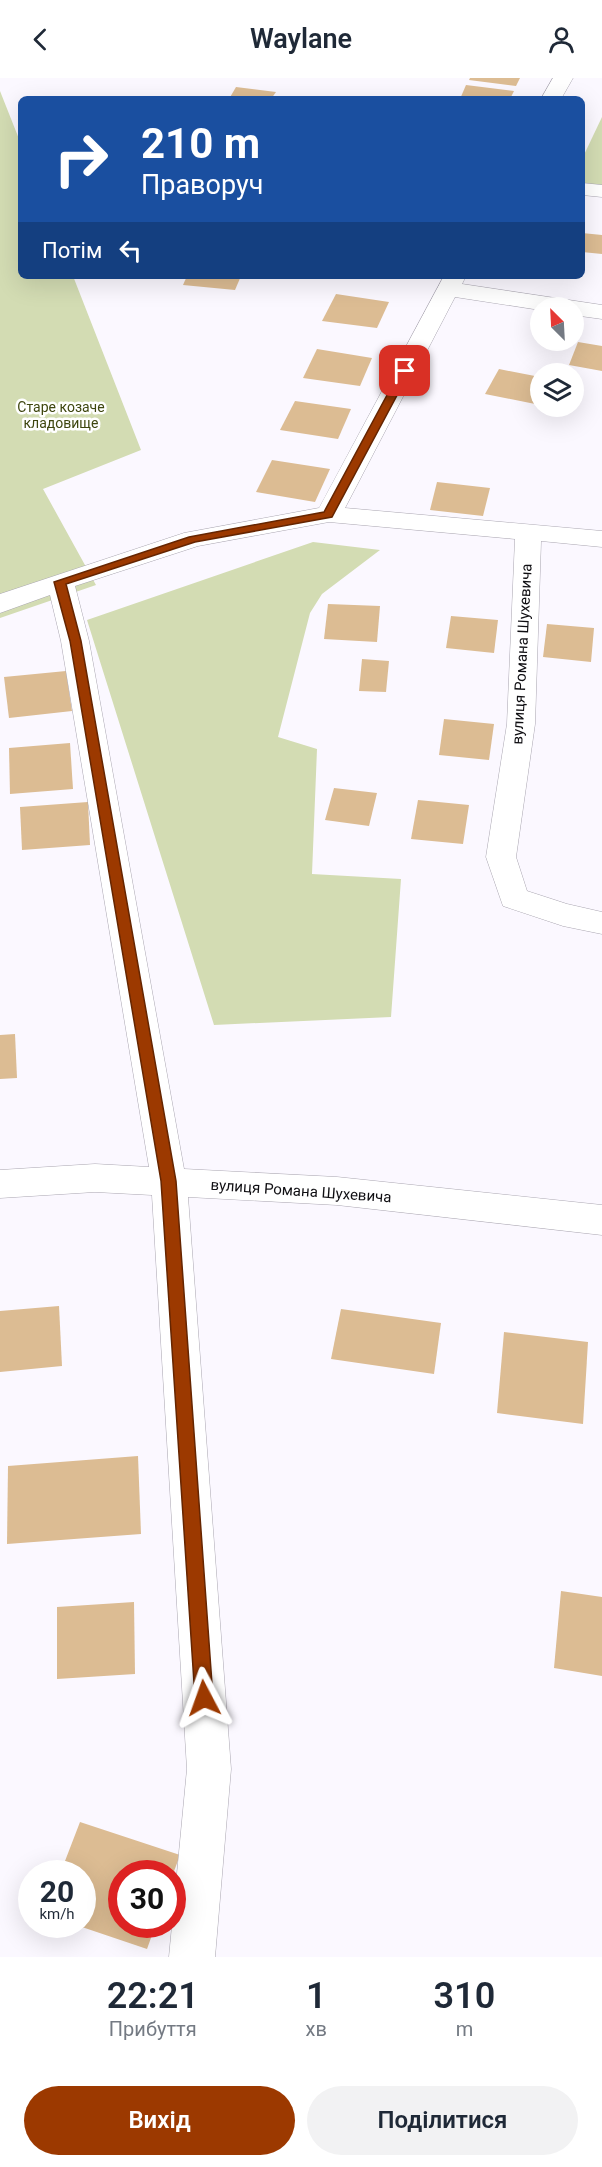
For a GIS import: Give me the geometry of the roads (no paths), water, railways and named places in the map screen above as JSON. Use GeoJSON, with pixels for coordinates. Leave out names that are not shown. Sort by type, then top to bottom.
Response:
{"type":"FeatureCollection","features":[{"type":"Feature","properties":{"kind":"street"},"geometry":{"type":"LineString","coordinates":[[553,96],[563,78]]}},
{"type":"Feature","properties":{"kind":"street"},"geometry":{"type":"LineString","coordinates":[[585,189],[602,191]]}},
{"type":"Feature","properties":{"kind":"street"},"geometry":{"type":"LineString","coordinates":[[328,514],[452,283],[602,312]]}},
{"type":"Feature","properties":{"kind":"street"},"geometry":{"type":"LineString","coordinates":[[0,604],[193,539],[328,514],[602,539]]}},
{"type":"Feature","properties":{"kind":"street","name":"вулиця Романа Шухевича"},"geometry":{"type":"LineString","coordinates":[[528,532],[521,724],[501,857],[514,898],[563,915],[602,923]]}},
{"type":"Feature","properties":{"kind":"street"},"geometry":{"type":"LineString","coordinates":[[60,582],[75,641],[169,1181],[209,1768],[192,1957]]}},
{"type":"Feature","properties":{"kind":"street","name":"вулиця Романа Шухевича"},"geometry":{"type":"LineString","coordinates":[[0,1184],[95,1179],[337,1191],[602,1220]]}},
{"type":"Feature","properties":{"kind":"park label","name":"Старе козаче кладовище"},"geometry":{"type":"Point","coordinates":[61,416]}}]}
